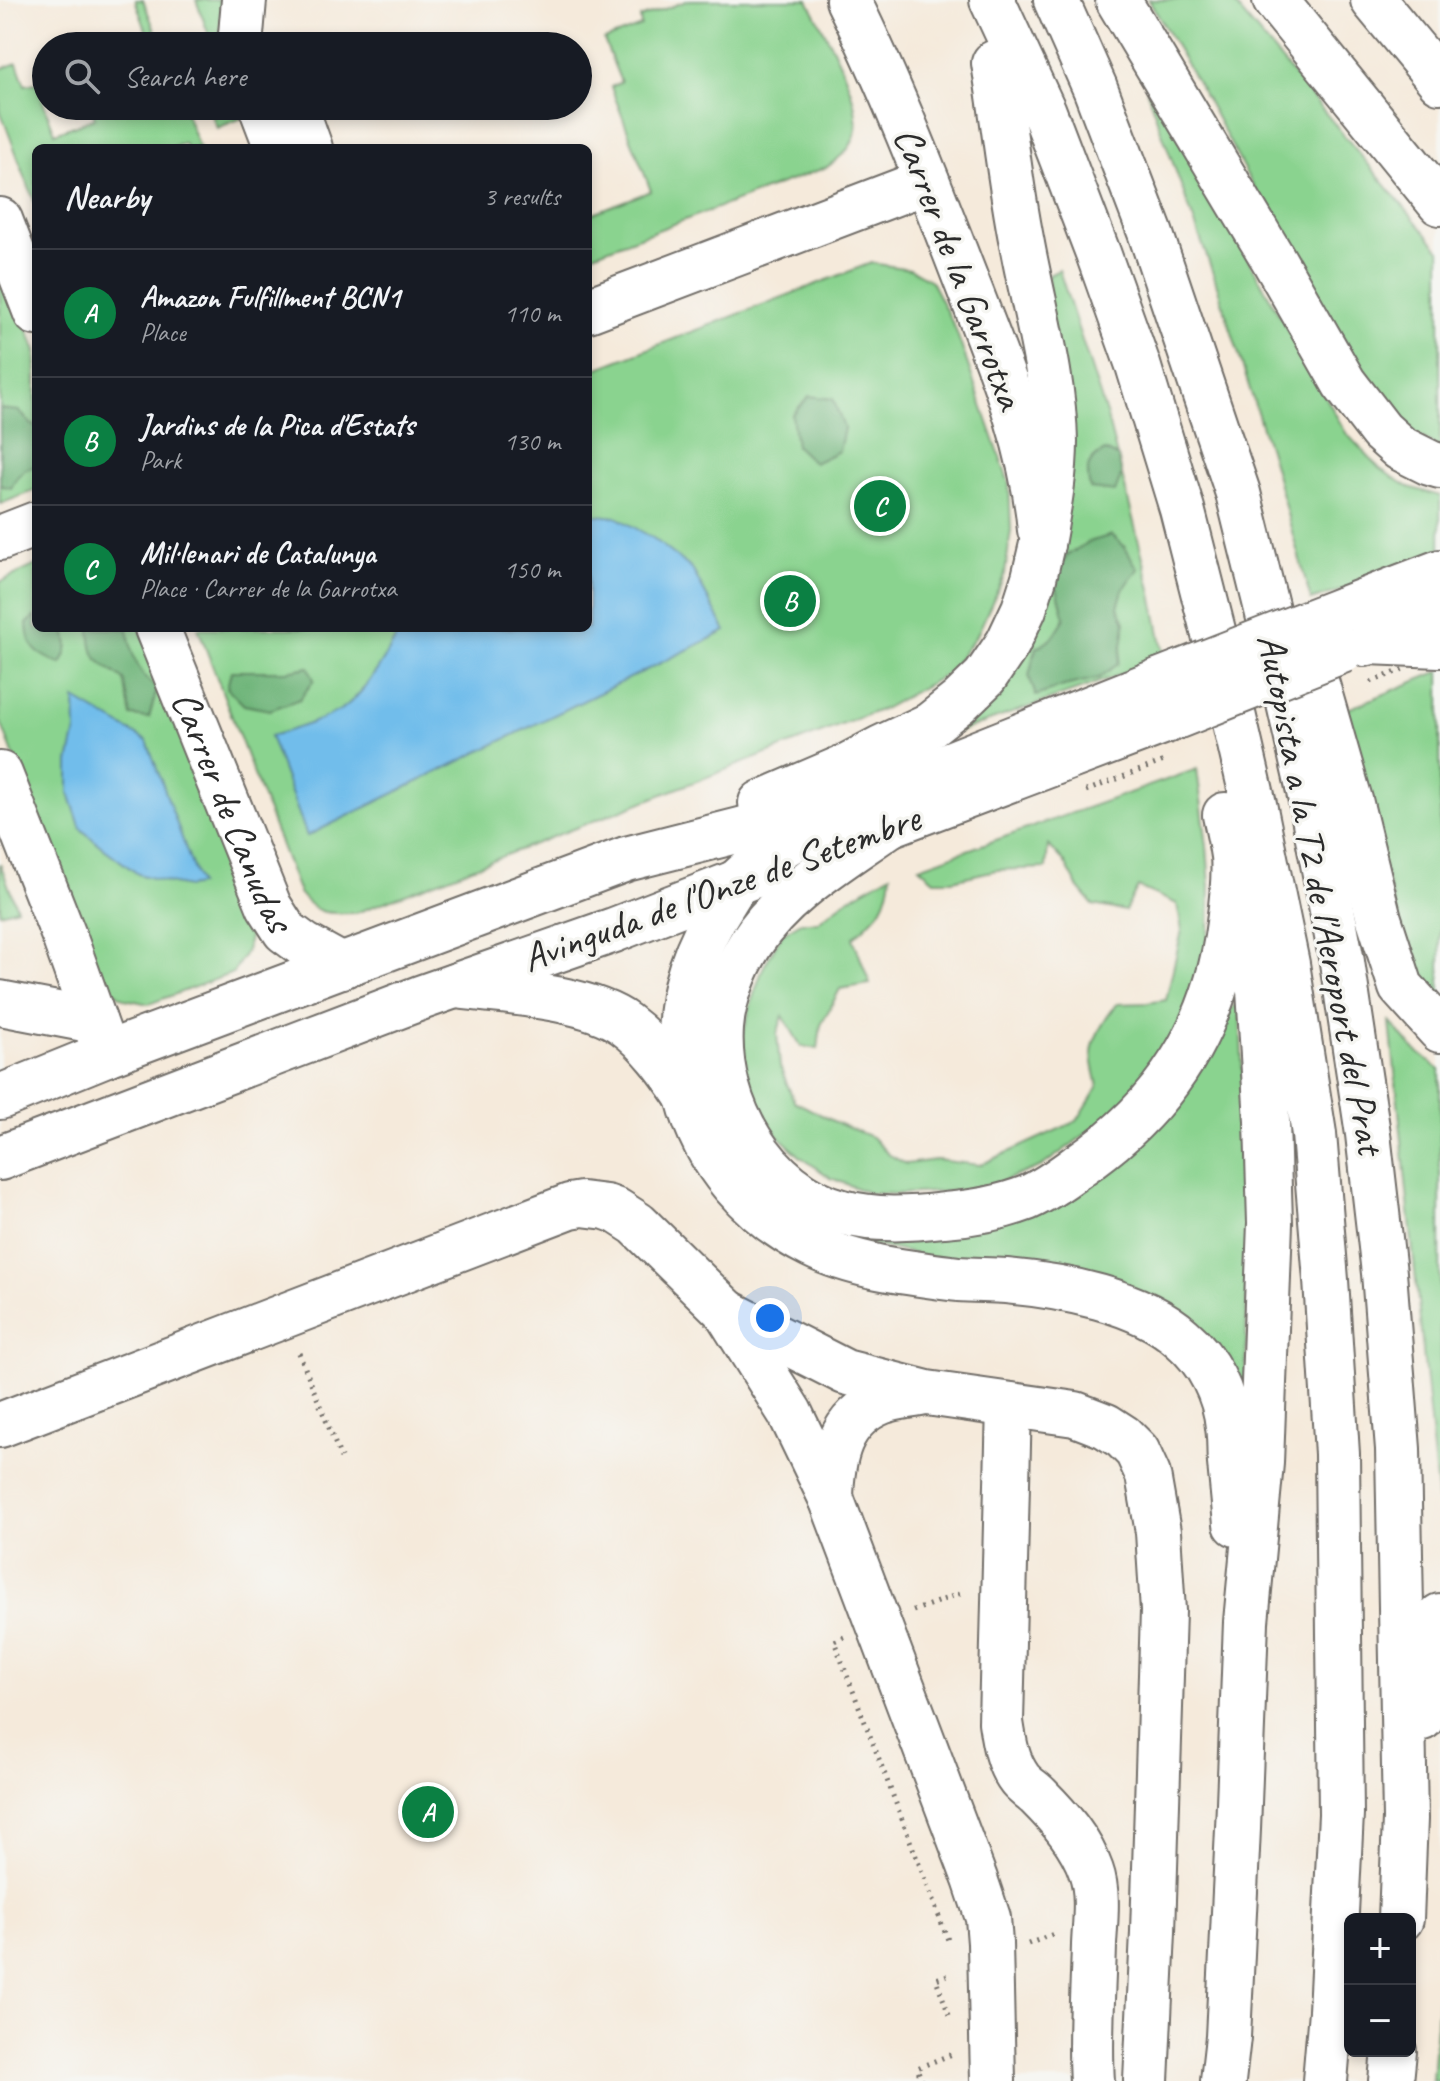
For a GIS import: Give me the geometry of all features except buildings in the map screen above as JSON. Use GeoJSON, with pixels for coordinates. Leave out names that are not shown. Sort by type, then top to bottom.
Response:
{"type":"FeatureCollection","features":[{"type":"Feature","properties":{"kind":"main road"},"geometry":{"type":"LineString","coordinates":[[241,32],[244,0]]}},
{"type":"Feature","properties":{"kind":"main road","name":"Carrer de la Garrotxa"},"geometry":{"type":"LineString","coordinates":[[848,0],[876,57],[927,181],[1018,418],[1032,471],[1042,544]]}},
{"type":"Feature","properties":{"kind":"main road"},"geometry":{"type":"LineString","coordinates":[[971,0],[1071,259],[1111,377],[1152,516],[1193,671],[1243,891],[1259,990],[1270,1223],[1261,1463],[1246,1622],[1228,2037],[1223,2081]]}},
{"type":"Feature","properties":{"kind":"main road"},"geometry":{"type":"LineString","coordinates":[[992,0],[1044,112],[1138,365],[1182,509],[1217,646],[1287,964],[1314,1134],[1337,1454],[1341,1814],[1325,2081]]}},
{"type":"Feature","properties":{"kind":"main road","name":"Autopista a la T2 de l'Aeroport del Prat"},"geometry":{"type":"LineString","coordinates":[[1056,0],[1095,88],[1150,232],[1238,493],[1300,751],[1342,962],[1370,1149],[1384,1273],[1398,1449],[1405,1819],[1401,1913]]}},
{"type":"Feature","properties":{"kind":"main road"},"geometry":{"type":"LineString","coordinates":[[1118,0],[1344,383],[1381,431],[1400,448],[1440,466]]}},
{"type":"Feature","properties":{"kind":"main road"},"geometry":{"type":"LineString","coordinates":[[1275,0],[1440,203]]}},
{"type":"Feature","properties":{"kind":"main road"},"geometry":{"type":"LineString","coordinates":[[1373,0],[1440,81]]}},
{"type":"Feature","properties":{"kind":"main road"},"geometry":{"type":"LineString","coordinates":[[626,859],[847,766],[930,725],[985,677],[1008,643],[1024,609],[1042,544],[1055,442],[1051,397],[1021,242],[994,63]]}},
{"type":"Feature","properties":{"kind":"main road"},"geometry":{"type":"LineString","coordinates":[[266,120],[275,144]]}},
{"type":"Feature","properties":{"kind":"main road"},"geometry":{"type":"LineString","coordinates":[[300,120],[309,144]]}},
{"type":"Feature","properties":{"kind":"main road"},"geometry":{"type":"LineString","coordinates":[[592,308],[927,181]]}},
{"type":"Feature","properties":{"kind":"main road"},"geometry":{"type":"LineString","coordinates":[[0,220],[32,303]]}},
{"type":"Feature","properties":{"kind":"main road"},"geometry":{"type":"LineString","coordinates":[[1150,232],[1179,265],[1214,326],[1269,501],[1383,933],[1401,987],[1440,1030]]}},
{"type":"Feature","properties":{"kind":"main road"},"geometry":{"type":"LineString","coordinates":[[0,538],[32,526]]}},
{"type":"Feature","properties":{"kind":"main road","name":"Avinguda de l'Onze de Setembre"},"geometry":{"type":"LineString","coordinates":[[1352,634],[1440,572]]}},
{"type":"Feature","properties":{"kind":"main road","name":"Avinguda de l'Onze de Setembre"},"geometry":{"type":"LineString","coordinates":[[0,1097],[101,1040],[342,966],[626,859],[873,813],[1164,700],[1352,634],[1440,615]]}},
{"type":"Feature","properties":{"kind":"main road","name":"Carrer de Canudas"},"geometry":{"type":"LineString","coordinates":[[159,632],[269,906],[285,931],[342,966]]}},
{"type":"Feature","properties":{"kind":"main road"},"geometry":{"type":"LineString","coordinates":[[1352,634],[1440,645]]}},
{"type":"Feature","properties":{"kind":"main road"},"geometry":{"type":"LineString","coordinates":[[0,774],[101,1040],[136,1076],[173,1092]]}},
{"type":"Feature","properties":{"kind":"main road"},"geometry":{"type":"LineString","coordinates":[[873,813],[825,870],[791,897],[751,943],[726,998],[721,1030],[728,1094],[756,1151],[777,1174],[805,1196],[841,1211],[881,1218],[958,1214],[1027,1198],[1098,1153],[1158,1096],[1201,1028],[1218,984],[1233,896],[1233,857],[1225,815]]}},
{"type":"Feature","properties":{"kind":"main road"},"geometry":{"type":"LineString","coordinates":[[873,813],[789,842],[736,883],[711,921],[687,986],[681,1037],[687,1095],[697,1125],[729,1181],[754,1208],[813,1246],[895,1270],[960,1279],[1008,1281],[1089,1296],[1162,1322],[1184,1339],[1202,1359],[1224,1404],[1246,1622]]}},
{"type":"Feature","properties":{"kind":"main road","name":"Avinguda de l'Onze de Setembre"},"geometry":{"type":"LineString","coordinates":[[0,1158],[420,998],[614,930],[736,883]]}},
{"type":"Feature","properties":{"kind":"main road"},"geometry":{"type":"LineString","coordinates":[[455,986],[559,1000],[601,1011],[623,1022],[638,1035],[663,1060],[687,1095]]}},
{"type":"Feature","properties":{"kind":"main road"},"geometry":{"type":"LineString","coordinates":[[0,1003],[101,1040]]}},
{"type":"Feature","properties":{"kind":"main road"},"geometry":{"type":"LineString","coordinates":[[0,1425],[570,1206],[606,1207],[628,1217],[726,1311],[790,1413],[831,1498],[988,1918],[993,2081]]}},
{"type":"Feature","properties":{"kind":"main road"},"geometry":{"type":"LineString","coordinates":[[726,1311],[845,1372],[927,1393],[1075,1414],[1106,1426],[1137,1451],[1148,1475],[1158,1532],[1163,1611],[1146,2081]]}},
{"type":"Feature","properties":{"kind":"main road"},"geometry":{"type":"LineString","coordinates":[[831,1498],[835,1454],[858,1416],[881,1402],[927,1393]]}},
{"type":"Feature","properties":{"kind":"main road"},"geometry":{"type":"LineString","coordinates":[[1009,1405],[1001,1722],[1004,1747],[1021,1781],[1071,1832],[1093,1874],[1092,2081]]}},
{"type":"Feature","properties":{"kind":"main road"},"geometry":{"type":"LineString","coordinates":[[1405,1819],[1440,1616]]}},
{"type":"Feature","properties":{"kind":"main road"},"geometry":{"type":"LineString","coordinates":[[1391,2081],[1393,2057]]}},
{"type":"Feature","properties":{"kind":"path"},"geometry":{"type":"LineString","coordinates":[[298,1350],[341,1458]]}},
{"type":"Feature","properties":{"kind":"green space"},"geometry":{"type":"Polygon","coordinates":[[[135,0],[143,0],[156,32],[147,32],[135,0]]]}},
{"type":"Feature","properties":{"kind":"green space"},"geometry":{"type":"Polygon","coordinates":[[[196,0],[221,0],[220,32],[208,32],[196,0]]]}},
{"type":"Feature","properties":{"kind":"green space"},"geometry":{"type":"Polygon","coordinates":[[[689,0],[808,0],[849,85],[857,120],[851,145],[827,167],[592,255],[592,213],[651,191],[611,87],[621,82],[604,40],[641,26],[640,18],[689,0]]]}},
{"type":"Feature","properties":{"kind":"green space"},"geometry":{"type":"Polygon","coordinates":[[[1149,0],[1231,0],[1440,250],[1440,448],[1402,426],[1298,271],[1205,96],[1149,0]]]}},
{"type":"Feature","properties":{"kind":"green space"},"geometry":{"type":"Polygon","coordinates":[[[17,63],[25,85],[32,84],[32,120],[50,120],[55,133],[90,120],[188,120],[197,144],[32,144],[32,195],[0,110],[0,69],[17,63]]]}},
{"type":"Feature","properties":{"kind":"green space"},"geometry":{"type":"Polygon","coordinates":[[[1147,92],[1158,99],[1346,433],[1380,469],[1409,487],[1440,496],[1440,559],[1311,600],[1271,456],[1214,276],[1147,92]]]}},
{"type":"Feature","properties":{"kind":"green space"},"geometry":{"type":"Polygon","coordinates":[[[214,120],[237,120],[217,128],[214,120]]]}},
{"type":"Feature","properties":{"kind":"green space"},"geometry":{"type":"Polygon","coordinates":[[[0,256],[32,340],[32,492],[0,504],[0,256]]]}},
{"type":"Feature","properties":{"kind":"green space"},"geometry":{"type":"Polygon","coordinates":[[[871,263],[910,269],[931,281],[955,328],[1009,483],[1011,530],[1005,574],[978,633],[948,673],[885,708],[356,913],[318,910],[299,893],[200,632],[592,632],[592,370],[871,263]]]}},
{"type":"Feature","properties":{"kind":"green space"},"geometry":{"type":"Polygon","coordinates":[[[1059,270],[1107,417],[1151,589],[1165,659],[938,739],[1024,652],[1049,275],[1059,270]]]}},
{"type":"Feature","properties":{"kind":"green space"},"geometry":{"type":"Polygon","coordinates":[[[809,396],[833,399],[844,428],[839,451],[814,463],[796,446],[792,415],[809,396]]]}},
{"type":"Feature","properties":{"kind":"green space"},"geometry":{"type":"Polygon","coordinates":[[[0,409],[19,411],[32,425],[32,467],[18,477],[11,488],[0,485],[0,409]]]}},
{"type":"Feature","properties":{"kind":"green space"},"geometry":{"type":"Polygon","coordinates":[[[1105,451],[1118,457],[1122,474],[1115,492],[1090,489],[1088,466],[1105,451]]]}},
{"type":"Feature","properties":{"kind":"green space"},"geometry":{"type":"Polygon","coordinates":[[[1112,535],[1124,546],[1138,569],[1123,590],[1118,607],[1125,622],[1118,664],[1099,678],[1036,696],[1029,676],[1036,648],[1053,637],[1065,618],[1057,588],[1051,583],[1067,555],[1089,542],[1112,535]]]}},
{"type":"Feature","properties":{"kind":"green space"},"geometry":{"type":"Polygon","coordinates":[[[32,567],[32,632],[142,632],[248,909],[251,928],[246,951],[233,973],[149,1004],[125,999],[102,984],[0,720],[0,582],[32,567]]]}},
{"type":"Feature","properties":{"kind":"green space"},"geometry":{"type":"Polygon","coordinates":[[[32,619],[32,632],[65,632],[68,646],[61,664],[40,654],[32,646],[27,624],[32,619]]]}},
{"type":"Feature","properties":{"kind":"green space"},"geometry":{"type":"Polygon","coordinates":[[[90,632],[128,632],[136,662],[157,689],[149,718],[131,716],[124,680],[102,664],[92,649],[90,632]]]}},
{"type":"Feature","properties":{"kind":"green space"},"geometry":{"type":"Polygon","coordinates":[[[309,667],[314,680],[300,699],[270,710],[244,705],[227,688],[231,671],[287,671],[309,667]]]}},
{"type":"Feature","properties":{"kind":"green space"},"geometry":{"type":"Polygon","coordinates":[[[1440,671],[1440,1005],[1415,974],[1338,713],[1440,671]]]}},
{"type":"Feature","properties":{"kind":"green space"},"geometry":{"type":"Polygon","coordinates":[[[1197,769],[1210,886],[1209,935],[1183,1019],[1162,1054],[1109,1117],[1042,1166],[1003,1181],[959,1191],[869,1193],[831,1178],[801,1157],[775,1133],[757,1102],[746,1069],[743,1035],[763,968],[782,934],[801,922],[817,922],[848,899],[891,874],[884,904],[853,938],[870,984],[840,989],[821,1025],[818,1049],[801,1046],[783,1016],[777,1034],[780,1067],[794,1101],[872,1137],[888,1154],[906,1164],[936,1160],[980,1165],[1077,1121],[1098,1087],[1093,1047],[1113,1009],[1117,1004],[1166,1000],[1182,930],[1177,904],[1138,887],[1125,911],[1093,905],[1078,887],[1064,861],[1048,845],[1046,868],[996,870],[953,880],[934,880],[919,867],[1197,769]]]}},
{"type":"Feature","properties":{"kind":"green space"},"geometry":{"type":"Polygon","coordinates":[[[0,863],[17,908],[0,913],[0,863]]]}},
{"type":"Feature","properties":{"kind":"green space"},"geometry":{"type":"Polygon","coordinates":[[[1236,1004],[1240,1008],[1247,1189],[1244,1380],[1237,1380],[1226,1358],[916,1254],[862,1243],[831,1231],[833,1223],[1110,1169],[1138,1148],[1173,1110],[1236,1004]]]}},
{"type":"Feature","properties":{"kind":"green space"},"geometry":{"type":"Polygon","coordinates":[[[1390,1022],[1414,1049],[1440,1070],[1438,1501],[1390,1022]]]}},
{"type":"Feature","properties":{"kind":"green space"},"geometry":{"type":"Polygon","coordinates":[[[1440,1968],[1440,2081],[1432,2081],[1440,1968]]]}},
{"type":"Feature","properties":{"kind":"water"},"geometry":{"type":"Polygon","coordinates":[[[592,514],[616,517],[653,538],[692,569],[726,631],[307,836],[270,736],[339,711],[354,699],[384,659],[399,632],[592,632],[592,514]]]}},
{"type":"Feature","properties":{"kind":"water"},"geometry":{"type":"Polygon","coordinates":[[[75,699],[147,741],[199,885],[188,887],[138,874],[81,829],[69,793],[69,762],[76,730],[75,699]]]}},
{"type":"Feature","properties":{"kind":"place","name":"Mil·lenari de Catalunya"},"geometry":{"type":"Point","coordinates":[880,506]}},
{"type":"Feature","properties":{"kind":"place","name":"Jardins de la Pica d'Estats"},"geometry":{"type":"Point","coordinates":[790,601]}},
{"type":"Feature","properties":{"kind":"place","name":"Amazon Fulfillment BCN1"},"geometry":{"type":"Point","coordinates":[428,1812]}}]}
